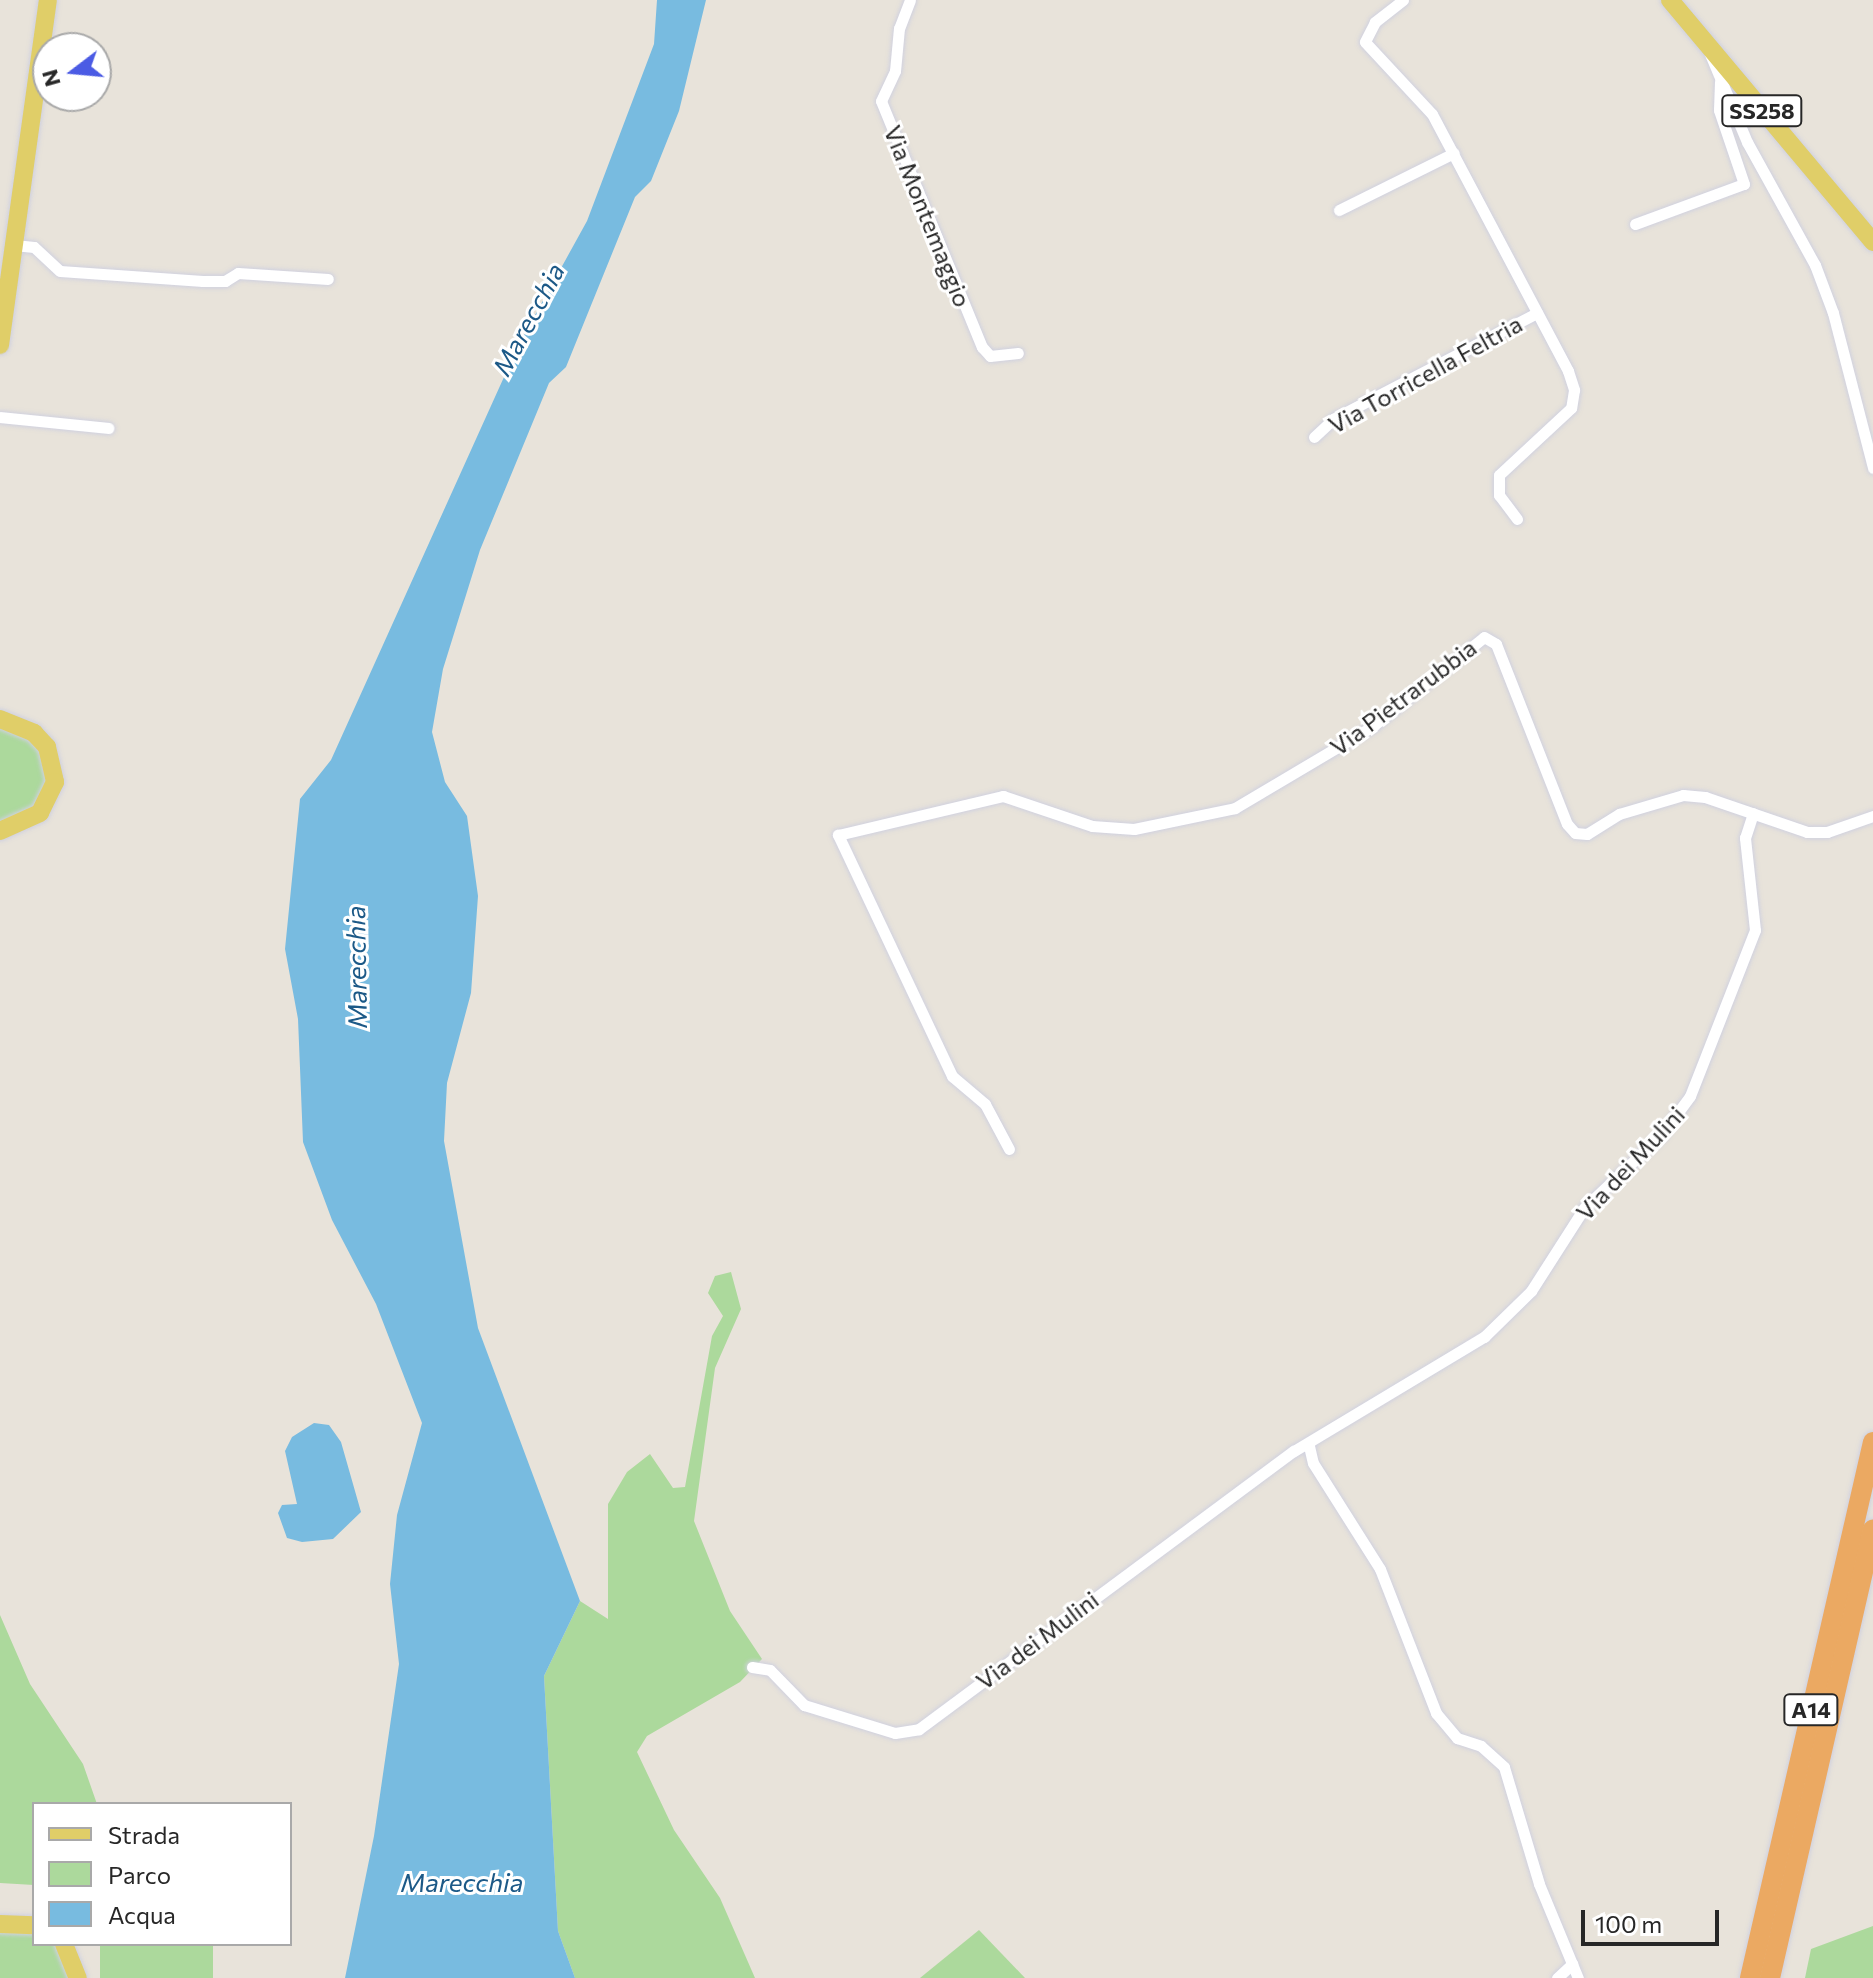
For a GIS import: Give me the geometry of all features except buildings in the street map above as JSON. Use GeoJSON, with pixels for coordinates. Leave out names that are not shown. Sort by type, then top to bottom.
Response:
{"type":"FeatureCollection","features":[{"type":"Feature","properties":{"kind":"highway","name":"A14"},"geometry":{"type":"LineString","coordinates":[[1750,1978],[1873,1442]]}},
{"type":"Feature","properties":{"kind":"highway","name":"A14"},"geometry":{"type":"LineString","coordinates":[[1770,1978],[1873,1530]]}},
{"type":"Feature","properties":{"kind":"main road"},"geometry":{"type":"LineString","coordinates":[[1,338],[48,0]]}},
{"type":"Feature","properties":{"kind":"main road","name":"SS258"},"geometry":{"type":"LineString","coordinates":[[1670,0],[1853,222],[1873,242]]}},
{"type":"Feature","properties":{"kind":"main road","name":"SS258"},"geometry":{"type":"LineString","coordinates":[[1853,222],[1873,231]]}},
{"type":"Feature","properties":{"kind":"main road"},"geometry":{"type":"LineString","coordinates":[[0,719],[34,733],[47,747],[55,782],[40,813],[2,830]]}},
{"type":"Feature","properties":{"kind":"main road"},"geometry":{"type":"LineString","coordinates":[[0,1924],[32,1925]]}},
{"type":"Feature","properties":{"kind":"main road"},"geometry":{"type":"LineString","coordinates":[[65,1946],[78,1978]]}},
{"type":"Feature","properties":{"kind":"street","name":"Via Montemaggio"},"geometry":{"type":"LineString","coordinates":[[910,0],[899,28],[895,71],[881,101],[982,347],[990,356],[1018,353]]}},
{"type":"Feature","properties":{"kind":"street","name":"Via Torricella Feltria"},"geometry":{"type":"LineString","coordinates":[[1403,0],[1375,22],[1365,42],[1432,114],[1574,390],[1571,408],[1499,475],[1499,495],[1517,519]]}},
{"type":"Feature","properties":{"kind":"street"},"geometry":{"type":"LineString","coordinates":[[1707,45],[1747,142],[1815,265],[1833,313],[1873,468]]}},
{"type":"Feature","properties":{"kind":"street"},"geometry":{"type":"LineString","coordinates":[[1635,224],[1744,184],[1719,110],[1720,79]]}},
{"type":"Feature","properties":{"kind":"street"},"geometry":{"type":"LineString","coordinates":[[1339,210],[1454,153]]}},
{"type":"Feature","properties":{"kind":"street"},"geometry":{"type":"LineString","coordinates":[[14,245],[34,247],[60,271],[203,281],[225,281],[238,273],[328,279]]}},
{"type":"Feature","properties":{"kind":"street","name":"Via Torricella Feltria"},"geometry":{"type":"LineString","coordinates":[[1314,437],[1333,419],[1537,313]]}},
{"type":"Feature","properties":{"kind":"street"},"geometry":{"type":"LineString","coordinates":[[0,417],[108,428]]}},
{"type":"Feature","properties":{"kind":"street","name":"Via Pietrarubbia"},"geometry":{"type":"LineString","coordinates":[[1009,1149],[985,1104],[952,1076],[838,835],[1003,796],[1092,826],[1134,829],[1223,812],[1265,794],[1364,732],[1484,637],[1491,637],[1500,651],[1567,824],[1575,833],[1587,834],[1619,814],[1683,795],[1820,833],[1873,816]]}},
{"type":"Feature","properties":{"kind":"street","name":"Via dei Mulini"},"geometry":{"type":"LineString","coordinates":[[752,1667],[770,1670],[804,1705],[895,1733],[919,1729],[1294,1451],[1309,1446],[1458,1354],[1506,1318],[1549,1268],[1584,1208],[1677,1116],[1690,1096],[1755,930],[1745,838],[1753,813]]}},
{"type":"Feature","properties":{"kind":"street"},"geometry":{"type":"LineString","coordinates":[[1309,1446],[1313,1463],[1380,1569],[1436,1713],[1457,1738],[1481,1746],[1504,1767],[1527,1850],[1578,1978]]}},
{"type":"Feature","properties":{"kind":"street"},"geometry":{"type":"LineString","coordinates":[[1557,1978],[1572,1964]]}},
{"type":"Feature","properties":{"kind":"green space"},"geometry":{"type":"Polygon","coordinates":[[[0,727],[25,736],[40,750],[48,773],[43,798],[29,815],[0,823],[0,727]]]}},
{"type":"Feature","properties":{"kind":"green space"},"geometry":{"type":"Polygon","coordinates":[[[731,1272],[741,1309],[715,1368],[694,1521],[730,1611],[762,1659],[740,1682],[647,1736],[637,1752],[674,1830],[720,1898],[755,1978],[575,1978],[558,1931],[544,1676],[580,1601],[608,1619],[608,1504],[627,1472],[650,1454],[673,1488],[685,1487],[712,1336],[723,1316],[708,1293],[715,1276],[731,1272]]]}},
{"type":"Feature","properties":{"kind":"green space"},"geometry":{"type":"Polygon","coordinates":[[[0,1615],[30,1684],[83,1764],[96,1802],[32,1802],[32,1885],[0,1883],[0,1615]]]}},
{"type":"Feature","properties":{"kind":"green space"},"geometry":{"type":"Polygon","coordinates":[[[1873,1926],[1873,1978],[1805,1978],[1811,1949],[1873,1926]]]}},
{"type":"Feature","properties":{"kind":"green space"},"geometry":{"type":"Polygon","coordinates":[[[979,1930],[1025,1978],[920,1978],[979,1930]]]}},
{"type":"Feature","properties":{"kind":"green space"},"geometry":{"type":"Polygon","coordinates":[[[0,1931],[32,1931],[32,1946],[57,1946],[72,1978],[0,1978],[0,1931]]]}},
{"type":"Feature","properties":{"kind":"green space"},"geometry":{"type":"Polygon","coordinates":[[[100,1946],[213,1946],[213,1978],[100,1978],[100,1946]]]}},
{"type":"Feature","properties":{"kind":"water","name":"Marecchia"},"geometry":{"type":"Polygon","coordinates":[[[657,0],[706,0],[679,111],[651,181],[635,197],[566,367],[549,383],[480,550],[443,669],[432,732],[445,782],[467,816],[478,896],[471,993],[447,1083],[444,1141],[478,1328],[580,1601],[544,1676],[558,1931],[575,1978],[345,1978],[374,1836],[399,1664],[390,1584],[397,1515],[422,1423],[376,1304],[332,1220],[303,1142],[298,1019],[285,949],[300,799],[331,760],[518,346],[587,221],[654,44],[657,0]]]}},
{"type":"Feature","properties":{"kind":"water"},"geometry":{"type":"Polygon","coordinates":[[[314,1423],[329,1425],[341,1442],[361,1512],[333,1539],[302,1542],[287,1538],[278,1513],[282,1505],[297,1504],[285,1451],[292,1437],[314,1423]]]}}]}
